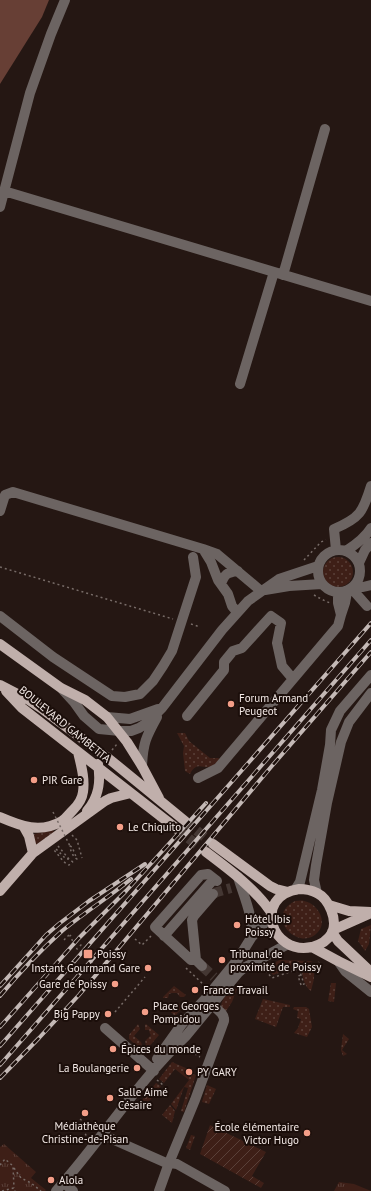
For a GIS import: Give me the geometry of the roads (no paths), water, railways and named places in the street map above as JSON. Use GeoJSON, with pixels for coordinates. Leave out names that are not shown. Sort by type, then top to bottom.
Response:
{"type":"FeatureCollection","features":[{"type":"Feature","properties":{"kind":"main road"},"geometry":{"type":"LineString","coordinates":[[0,644],[61,688],[85,700],[107,717],[142,766],[160,801]]}},
{"type":"Feature","properties":{"kind":"main road","name":"BOULEVARD GAMBETTA"},"geometry":{"type":"LineString","coordinates":[[0,685],[41,708],[108,758],[185,821]]}},
{"type":"Feature","properties":{"kind":"main road","name":"BOULEVARD GAMBETTA"},"geometry":{"type":"LineString","coordinates":[[0,685],[22,708],[177,829]]}},
{"type":"Feature","properties":{"kind":"main road"},"geometry":{"type":"LineString","coordinates":[[78,822],[89,808],[97,794],[99,786],[98,767],[94,748]]}},
{"type":"Feature","properties":{"kind":"main road"},"geometry":{"type":"LineString","coordinates":[[0,817],[24,827],[36,828],[50,826],[63,820],[81,800],[83,792],[82,770],[78,752]]}},
{"type":"Feature","properties":{"kind":"main road"},"geometry":{"type":"LineString","coordinates":[[0,891],[33,854],[52,839],[111,798],[131,793]]}},
{"type":"Feature","properties":{"kind":"main road"},"geometry":{"type":"LineString","coordinates":[[24,827],[29,836],[33,854]]}},
{"type":"Feature","properties":{"kind":"main road"},"geometry":{"type":"LineString","coordinates":[[213,844],[276,889],[291,891],[308,890],[323,897],[329,905],[333,919],[332,931],[338,941],[371,972]]}},
{"type":"Feature","properties":{"kind":"main road"},"geometry":{"type":"LineString","coordinates":[[206,852],[239,883],[258,896],[271,914]]}},
{"type":"Feature","properties":{"kind":"main road"},"geometry":{"type":"LineString","coordinates":[[291,891],[283,894],[276,900],[272,907],[271,914],[273,925],[280,938],[288,944],[300,948],[312,947],[324,941],[332,931],[371,912]]}},
{"type":"Feature","properties":{"kind":"main road"},"geometry":{"type":"LineString","coordinates":[[329,905],[349,911],[371,912]]}},
{"type":"Feature","properties":{"kind":"main road"},"geometry":{"type":"LineString","coordinates":[[312,947],[371,977]]}},
{"type":"Feature","properties":{"kind":"street"},"geometry":{"type":"LineString","coordinates":[[0,207],[30,93],[65,0]]}},
{"type":"Feature","properties":{"kind":"street"},"geometry":{"type":"LineString","coordinates":[[240,384],[279,274],[325,129]]}},
{"type":"Feature","properties":{"kind":"street"},"geometry":{"type":"LineString","coordinates":[[4,191],[371,301]]}},
{"type":"Feature","properties":{"kind":"street"},"geometry":{"type":"LineString","coordinates":[[371,486],[366,502],[357,516],[334,529],[334,538],[341,550],[351,553],[356,557],[360,568],[371,579]]}},
{"type":"Feature","properties":{"kind":"street"},"geometry":{"type":"LineString","coordinates":[[0,510],[5,496],[13,492],[203,549],[217,554],[262,591]]}},
{"type":"Feature","properties":{"kind":"street"},"geometry":{"type":"LineString","coordinates":[[371,528],[369,532],[357,543],[341,550],[332,551],[326,554],[318,566],[319,579],[322,584],[332,592],[363,587],[371,584]]}},
{"type":"Feature","properties":{"kind":"street"},"geometry":{"type":"LineString","coordinates":[[342,615],[338,604],[348,590],[360,578],[360,568],[365,550],[371,543]]}},
{"type":"Feature","properties":{"kind":"street"},"geometry":{"type":"LineString","coordinates":[[203,549],[211,562],[218,580],[228,594],[232,606],[237,612]]}},
{"type":"Feature","properties":{"kind":"street"},"geometry":{"type":"LineString","coordinates":[[0,616],[66,666],[112,696],[124,697],[140,694],[153,681],[164,666],[172,651],[196,577],[193,557]]}},
{"type":"Feature","properties":{"kind":"street"},"geometry":{"type":"LineString","coordinates":[[61,688],[84,716],[99,729],[120,736],[139,728],[147,723],[162,708],[248,600],[279,579],[318,566]]}},
{"type":"Feature","properties":{"kind":"street"},"geometry":{"type":"LineString","coordinates":[[221,584],[227,573],[238,571]]}},
{"type":"Feature","properties":{"kind":"street"},"geometry":{"type":"LineString","coordinates":[[262,591],[289,586],[322,584]]}},
{"type":"Feature","properties":{"kind":"street"},"geometry":{"type":"LineString","coordinates":[[348,590],[367,606]]}},
{"type":"Feature","properties":{"kind":"street"},"geometry":{"type":"LineString","coordinates":[[198,778],[218,768],[338,626],[348,590]]}},
{"type":"Feature","properties":{"kind":"street"},"geometry":{"type":"LineString","coordinates":[[187,716],[224,670],[224,662],[233,651],[242,648],[271,616],[281,623],[277,643],[282,666],[293,679]]}},
{"type":"Feature","properties":{"kind":"street"},"geometry":{"type":"LineString","coordinates":[[291,891],[300,882],[322,790],[330,745],[331,730],[340,710],[371,675]]}},
{"type":"Feature","properties":{"kind":"street"},"geometry":{"type":"LineString","coordinates":[[317,893],[314,880],[316,865],[327,803],[340,747],[348,722],[371,693]]}},
{"type":"Feature","properties":{"kind":"street"},"geometry":{"type":"LineString","coordinates":[[107,717],[130,719],[162,708]]}},
{"type":"Feature","properties":{"kind":"street"},"geometry":{"type":"LineString","coordinates":[[142,766],[146,736],[162,708]]}},
{"type":"Feature","properties":{"kind":"street"},"geometry":{"type":"LineString","coordinates":[[331,730],[336,734],[340,747]]}},
{"type":"Feature","properties":{"kind":"street"},"geometry":{"type":"LineString","coordinates":[[330,745],[333,750],[340,747]]}},
{"type":"Feature","properties":{"kind":"street"},"geometry":{"type":"LineString","coordinates":[[322,790],[327,803]]}},
{"type":"Feature","properties":{"kind":"street"},"geometry":{"type":"LineString","coordinates":[[213,894],[192,920],[198,961],[162,930],[215,880]]}},
{"type":"Feature","properties":{"kind":"street"},"geometry":{"type":"LineString","coordinates":[[239,883],[252,926],[251,938]]}},
{"type":"Feature","properties":{"kind":"street"},"geometry":{"type":"LineString","coordinates":[[56,1191],[64,1183],[99,1133],[186,1036],[210,1001],[220,982],[235,963],[251,938],[271,914]]}},
{"type":"Feature","properties":{"kind":"street"},"geometry":{"type":"LineString","coordinates":[[220,982],[288,944]]}},
{"type":"Feature","properties":{"kind":"street"},"geometry":{"type":"LineString","coordinates":[[338,961],[345,971],[371,992]]}},
{"type":"Feature","properties":{"kind":"street"},"geometry":{"type":"LineString","coordinates":[[159,1191],[169,1163],[196,1100],[224,1021],[223,1015],[210,1001]]}},
{"type":"Feature","properties":{"kind":"street"},"geometry":{"type":"LineString","coordinates":[[105,1028],[154,1073]]}},
{"type":"Feature","properties":{"kind":"street"},"geometry":{"type":"LineString","coordinates":[[99,1133],[164,1162],[177,1164],[225,1191]]}},
{"type":"Feature","properties":{"kind":"street"},"geometry":{"type":"LineString","coordinates":[[64,1183],[73,1191]]}},
{"type":"Feature","properties":{"kind":"tunnel"},"geometry":{"type":"LineString","coordinates":[[185,821],[213,844]]}},
{"type":"Feature","properties":{"kind":"tunnel"},"geometry":{"type":"LineString","coordinates":[[177,829],[206,852]]}},
{"type":"Feature","properties":{"kind":"tunnel"},"geometry":{"type":"LineString","coordinates":[[213,894],[231,888]]}},
{"type":"Feature","properties":{"kind":"tunnel"},"geometry":{"type":"LineString","coordinates":[[202,966],[214,977]]}},
{"type":"Feature","properties":{"kind":"railway"},"geometry":{"type":"LineString","coordinates":[[0,1046],[371,623]]}},
{"type":"Feature","properties":{"kind":"railway"},"geometry":{"type":"LineString","coordinates":[[0,1065],[371,640]]}},
{"type":"Feature","properties":{"kind":"railway"},"geometry":{"type":"LineString","coordinates":[[0,1078],[79,995],[271,767],[371,652]]}},
{"type":"Feature","properties":{"kind":"railway"},"geometry":{"type":"LineString","coordinates":[[0,1027],[79,938],[126,891],[206,803]]}},
{"type":"Feature","properties":{"kind":"railway"},"geometry":{"type":"LineString","coordinates":[[0,986],[46,935],[60,923],[89,901],[145,864]]}},
{"type":"Feature","properties":{"kind":"railway"},"geometry":{"type":"LineString","coordinates":[[0,996],[30,962],[62,931],[131,879]]}},
{"type":"Feature","properties":{"kind":"place","name":"Forum Armand Peugeot"},"geometry":{"type":"Point","coordinates":[231,704]}},
{"type":"Feature","properties":{"kind":"place","name":"PIR Gare"},"geometry":{"type":"Point","coordinates":[34,780]}},
{"type":"Feature","properties":{"kind":"place","name":"Le Chiquito"},"geometry":{"type":"Point","coordinates":[120,827]}},
{"type":"Feature","properties":{"kind":"place","name":"Hôtel Ibis Poissy"},"geometry":{"type":"Point","coordinates":[237,925]}},
{"type":"Feature","properties":{"kind":"place","name":"Poissy"},"geometry":{"type":"Point","coordinates":[88,954]}},
{"type":"Feature","properties":{"kind":"place","name":"Tribunal de proximité de Poissy"},"geometry":{"type":"Point","coordinates":[222,960]}},
{"type":"Feature","properties":{"kind":"place","name":"Instant Gourmand Gare"},"geometry":{"type":"Point","coordinates":[148,968]}},
{"type":"Feature","properties":{"kind":"place","name":"Gare de Poissy"},"geometry":{"type":"Point","coordinates":[115,984]}},
{"type":"Feature","properties":{"kind":"place","name":"France Travail"},"geometry":{"type":"Point","coordinates":[195,990]}},
{"type":"Feature","properties":{"kind":"place","name":"Place Georges Pompidou"},"geometry":{"type":"Point","coordinates":[145,1012]}},
{"type":"Feature","properties":{"kind":"place","name":"Big Pappy"},"geometry":{"type":"Point","coordinates":[108,1014]}},
{"type":"Feature","properties":{"kind":"place","name":"Épices du monde"},"geometry":{"type":"Point","coordinates":[113,1049]}},
{"type":"Feature","properties":{"kind":"place","name":"La Boulangerie"},"geometry":{"type":"Point","coordinates":[137,1068]}},
{"type":"Feature","properties":{"kind":"place","name":"PY GARY"},"geometry":{"type":"Point","coordinates":[189,1072]}},
{"type":"Feature","properties":{"kind":"place","name":"Salle Aimé Césaire"},"geometry":{"type":"Point","coordinates":[110,1098]}},
{"type":"Feature","properties":{"kind":"place","name":"Médiathèque Christine-de-Pisan"},"geometry":{"type":"Point","coordinates":[85,1113]}},
{"type":"Feature","properties":{"kind":"place","name":"École élémentaire Victor Hugo"},"geometry":{"type":"Point","coordinates":[307,1133]}},
{"type":"Feature","properties":{"kind":"place","name":"Alola"},"geometry":{"type":"Point","coordinates":[51,1180]}}]}
